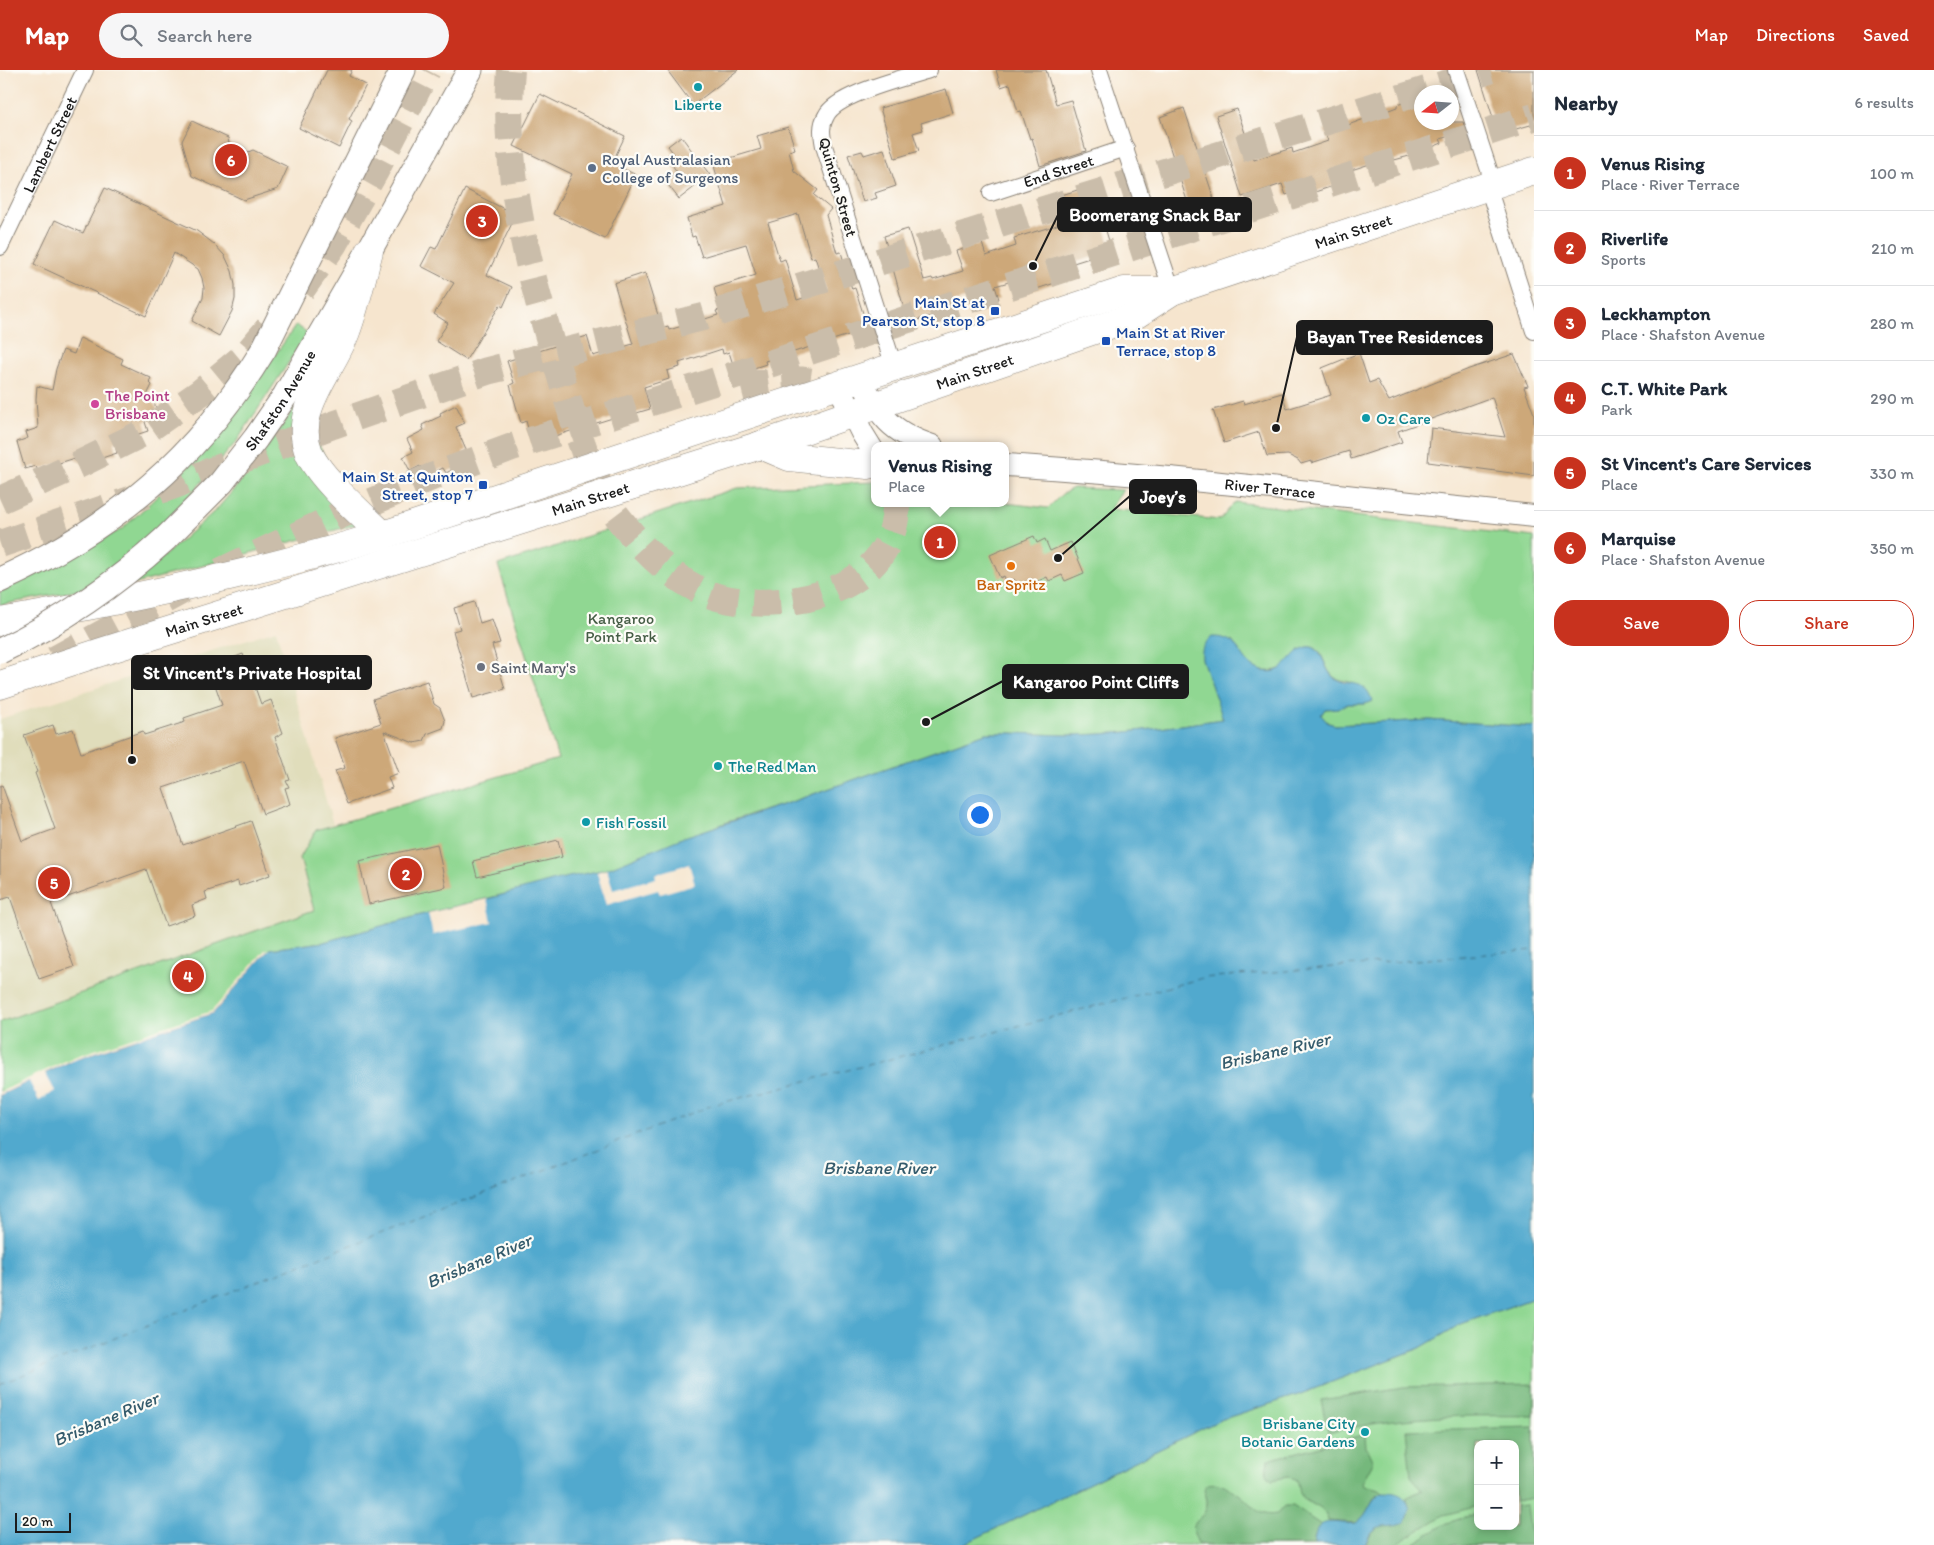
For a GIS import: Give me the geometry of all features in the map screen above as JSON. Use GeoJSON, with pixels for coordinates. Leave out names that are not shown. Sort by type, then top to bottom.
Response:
{"type":"FeatureCollection","features":[{"type":"Feature","properties":{"kind":"highway","name":"Main Street"},"geometry":{"type":"LineString","coordinates":[[0,685],[761,445],[1132,317],[1172,291],[1534,171]]}},
{"type":"Feature","properties":{"kind":"highway"},"geometry":{"type":"LineString","coordinates":[[369,251],[347,330],[306,417],[305,440],[313,462],[322,474],[383,535]]}},
{"type":"Feature","properties":{"kind":"highway","name":"Main Street"},"geometry":{"type":"LineString","coordinates":[[0,622],[109,603],[311,557],[1124,291],[1172,291]]}},
{"type":"Feature","properties":{"kind":"highway"},"geometry":{"type":"LineString","coordinates":[[761,445],[789,457],[871,464]]}},
{"type":"Feature","properties":{"kind":"main road"},"geometry":{"type":"LineString","coordinates":[[0,580],[62,550],[129,505],[164,476],[211,426],[246,380],[264,349],[403,70]]}},
{"type":"Feature","properties":{"kind":"main road","name":"Shafston Avenue"},"geometry":{"type":"LineString","coordinates":[[0,651],[52,623],[97,595],[143,560],[221,483],[256,438],[313,350],[469,70]]}},
{"type":"Feature","properties":{"kind":"main road"},"geometry":{"type":"LineString","coordinates":[[849,382],[864,410],[872,442]]}},
{"type":"Feature","properties":{"kind":"main road"},"geometry":{"type":"LineString","coordinates":[[864,410],[890,424],[898,431],[923,442]]}},
{"type":"Feature","properties":{"kind":"main road","name":"River Terrace"},"geometry":{"type":"LineString","coordinates":[[1009,465],[1199,481],[1534,516]]}},
{"type":"Feature","properties":{"kind":"street","name":"Lambert Street"},"geometry":{"type":"LineString","coordinates":[[0,247],[85,70]]}},
{"type":"Feature","properties":{"kind":"street","name":"Quinton Street"},"geometry":{"type":"LineString","coordinates":[[894,367],[824,146],[821,130],[826,114],[851,96],[928,70]]}},
{"type":"Feature","properties":{"kind":"street"},"geometry":{"type":"LineString","coordinates":[[1100,70],[1172,291]]}},
{"type":"Feature","properties":{"kind":"street"},"geometry":{"type":"LineString","coordinates":[[1456,70],[1534,331]]}},
{"type":"Feature","properties":{"kind":"street","name":"End Street"},"geometry":{"type":"LineString","coordinates":[[991,193],[1126,148]]}},
{"type":"Feature","properties":{"kind":"shaded area"},"geometry":{"type":"Polygon","coordinates":[[[276,630],[333,824],[316,830],[300,858],[315,910],[0,1022],[0,719],[276,630]]]}},
{"type":"Feature","properties":{"kind":"green space"},"geometry":{"type":"Polygon","coordinates":[[[296,325],[308,333],[237,441],[182,505],[158,529],[81,590],[0,605],[0,592],[72,557],[122,529],[151,502],[189,466],[230,420],[296,325]]]}},
{"type":"Feature","properties":{"kind":"green space"},"geometry":{"type":"Polygon","coordinates":[[[298,403],[358,524],[131,585],[217,509],[254,466],[298,403]]]}},
{"type":"Feature","properties":{"kind":"green space","name":"Kangaroo Point Park"},"geometry":{"type":"Polygon","coordinates":[[[871,482],[871,507],[1009,507],[1009,503],[1048,508],[1062,494],[1073,488],[1123,490],[1110,509],[1220,520],[1235,502],[1534,537],[1534,727],[1429,720],[1332,724],[1325,721],[1321,715],[1325,709],[1339,708],[1348,704],[1365,704],[1372,701],[1352,683],[1333,677],[1318,650],[1306,647],[1287,665],[1274,671],[1264,671],[1255,669],[1248,664],[1232,641],[1202,659],[1224,719],[1148,730],[1109,733],[1071,735],[986,733],[791,802],[730,821],[607,869],[428,913],[324,942],[269,949],[213,1013],[75,1059],[0,1095],[0,1022],[314,910],[300,858],[316,830],[558,759],[498,565],[737,488],[871,482]]]}},
{"type":"Feature","properties":{"kind":"green space","name":"Brisbane City Botanic Gardens"},"geometry":{"type":"Polygon","coordinates":[[[1534,1298],[1534,1545],[962,1545],[1220,1420],[1298,1395],[1420,1348],[1461,1324],[1534,1298]]]}},
{"type":"Feature","properties":{"kind":"green space"},"geometry":{"type":"Polygon","coordinates":[[[1534,1384],[1534,1416],[1482,1416],[1404,1420],[1353,1427],[1328,1433],[1321,1400],[1403,1387],[1534,1384]]]}},
{"type":"Feature","properties":{"kind":"green space"},"geometry":{"type":"Polygon","coordinates":[[[1534,1427],[1534,1498],[1519,1500],[1519,1440],[1474,1440],[1474,1507],[1444,1515],[1395,1545],[1365,1545],[1372,1532],[1408,1503],[1406,1498],[1422,1490],[1411,1476],[1406,1430],[1534,1427]]]}},
{"type":"Feature","properties":{"kind":"green space"},"geometry":{"type":"Polygon","coordinates":[[[1358,1436],[1365,1436],[1366,1447],[1372,1460],[1372,1465],[1362,1483],[1378,1488],[1383,1492],[1375,1496],[1364,1517],[1356,1523],[1328,1521],[1327,1516],[1322,1510],[1303,1498],[1296,1479],[1288,1477],[1272,1480],[1266,1475],[1268,1460],[1358,1436]]]}},
{"type":"Feature","properties":{"kind":"green space"},"geometry":{"type":"Polygon","coordinates":[[[1215,1483],[1236,1492],[1263,1514],[1277,1514],[1284,1506],[1293,1506],[1321,1525],[1314,1538],[1314,1545],[1210,1545],[1198,1543],[1194,1525],[1205,1511],[1207,1505],[1204,1489],[1208,1484],[1215,1483]]]}},
{"type":"Feature","properties":{"kind":"green space"},"geometry":{"type":"Polygon","coordinates":[[[1527,1505],[1532,1545],[1411,1545],[1447,1523],[1474,1514],[1474,1530],[1519,1530],[1519,1506],[1527,1505]]]}},
{"type":"Feature","properties":{"kind":"water","name":"Brisbane River"},"geometry":{"type":"Polygon","coordinates":[[[1212,637],[1230,641],[1255,668],[1271,672],[1282,668],[1294,655],[1304,648],[1315,648],[1322,656],[1333,677],[1361,686],[1369,694],[1372,701],[1365,704],[1348,704],[1339,708],[1325,709],[1321,715],[1328,723],[1336,725],[1429,720],[1534,727],[1534,1298],[1461,1324],[1420,1348],[1298,1395],[1220,1420],[962,1545],[0,1545],[0,1095],[75,1059],[213,1013],[269,949],[324,942],[559,879],[607,869],[684,837],[791,802],[986,733],[1070,735],[1109,733],[1147,730],[1223,719],[1202,659],[1203,646],[1212,637]]]}},
{"type":"Feature","properties":{"kind":"water"},"geometry":{"type":"Polygon","coordinates":[[[1383,1492],[1404,1497],[1410,1509],[1405,1522],[1377,1528],[1373,1531],[1365,1545],[1314,1545],[1315,1534],[1323,1524],[1328,1522],[1356,1523],[1361,1519],[1375,1498],[1383,1492]]]}},
{"type":"Feature","properties":{"kind":"pier"},"geometry":{"type":"Polygon","coordinates":[[[689,864],[695,884],[660,894],[658,890],[606,905],[597,872],[607,869],[613,890],[656,878],[655,874],[689,864]]]}},
{"type":"Feature","properties":{"kind":"pier"},"geometry":{"type":"Polygon","coordinates":[[[487,899],[492,922],[433,935],[428,913],[487,899]]]}},
{"type":"Feature","properties":{"kind":"pier"},"geometry":{"type":"Polygon","coordinates":[[[269,949],[213,1013],[75,1059],[45,1073],[55,1091],[39,1101],[29,1081],[0,1095],[0,1092],[74,1057],[212,1011],[265,950],[269,949]]]}},
{"type":"Feature","properties":{"kind":"building"},"geometry":{"type":"Polygon","coordinates":[[[327,70],[352,70],[349,76],[366,85],[349,119],[352,121],[339,148],[299,128],[327,70]]]}},
{"type":"Feature","properties":{"kind":"building","name":"Liberte"},"geometry":{"type":"Polygon","coordinates":[[[667,70],[738,70],[693,105],[667,70]]]}},
{"type":"Feature","properties":{"kind":"building"},"geometry":{"type":"Polygon","coordinates":[[[996,70],[1046,70],[1056,104],[1071,100],[1086,151],[1040,166],[1032,138],[1030,139],[1021,111],[1018,112],[1010,84],[1001,87],[996,70]]]}},
{"type":"Feature","properties":{"kind":"building"},"geometry":{"type":"Polygon","coordinates":[[[1478,70],[1534,70],[1534,124],[1504,130],[1495,124],[1478,70]]]}},
{"type":"Feature","properties":{"kind":"building"},"geometry":{"type":"Polygon","coordinates":[[[946,89],[953,113],[921,123],[923,130],[913,133],[919,151],[895,158],[880,108],[946,89]]]}},
{"type":"Feature","properties":{"kind":"building","name":"Royal Australasian College of Surgeons"},"geometry":{"type":"Polygon","coordinates":[[[540,94],[625,136],[612,163],[636,175],[605,239],[553,214],[572,174],[514,146],[540,94]]]}},
{"type":"Feature","properties":{"kind":"building"},"geometry":{"type":"Polygon","coordinates":[[[1414,99],[1414,130],[1459,130],[1459,122],[1463,122],[1466,131],[1440,139],[1442,143],[1413,155],[1383,163],[1382,160],[1333,176],[1336,185],[1315,192],[1313,185],[1286,195],[1282,184],[1242,197],[1216,116],[1237,109],[1254,160],[1292,148],[1293,153],[1328,141],[1324,130],[1347,123],[1348,125],[1397,107],[1397,105],[1414,99]]]}},
{"type":"Feature","properties":{"kind":"building"},"geometry":{"type":"Polygon","coordinates":[[[1184,108],[1215,202],[1190,210],[1160,117],[1184,108]]]}},
{"type":"Feature","properties":{"kind":"building"},"geometry":{"type":"Polygon","coordinates":[[[192,121],[228,138],[229,144],[246,153],[253,150],[288,167],[278,189],[244,200],[192,176],[182,141],[192,121]]]}},
{"type":"Feature","properties":{"kind":"building"},"geometry":{"type":"Polygon","coordinates":[[[788,127],[795,149],[789,151],[794,171],[818,190],[814,195],[831,209],[826,215],[837,253],[841,252],[852,289],[855,288],[868,329],[765,361],[766,364],[736,374],[729,352],[723,354],[722,349],[679,363],[680,367],[667,371],[669,379],[644,387],[650,409],[620,418],[619,416],[532,443],[526,421],[521,423],[510,385],[514,383],[507,361],[587,336],[593,356],[633,344],[614,283],[645,273],[662,328],[668,326],[669,330],[718,315],[716,311],[720,310],[714,288],[756,275],[746,244],[702,257],[695,236],[692,237],[687,218],[726,206],[713,163],[761,149],[757,136],[788,127]],[[798,214],[768,223],[780,261],[785,259],[797,300],[826,291],[815,257],[811,258],[798,214]]]}},
{"type":"Feature","properties":{"kind":"building"},"geometry":{"type":"Polygon","coordinates":[[[681,136],[710,175],[679,199],[665,181],[677,172],[668,159],[674,154],[668,146],[681,136]]]}},
{"type":"Feature","properties":{"kind":"building"},"geometry":{"type":"Polygon","coordinates":[[[884,149],[896,186],[875,193],[877,198],[863,202],[848,155],[862,151],[864,155],[884,149]]]}},
{"type":"Feature","properties":{"kind":"building"},"geometry":{"type":"Polygon","coordinates":[[[1090,186],[1112,251],[1051,270],[1055,283],[1030,291],[1026,277],[995,286],[999,299],[973,307],[971,297],[941,306],[943,312],[908,323],[884,236],[908,229],[924,280],[932,278],[933,280],[963,271],[956,251],[982,243],[986,256],[1016,246],[1014,238],[1057,225],[1049,199],[1090,186]]]}},
{"type":"Feature","properties":{"kind":"building"},"geometry":{"type":"Polygon","coordinates":[[[105,188],[197,231],[214,244],[225,256],[232,271],[235,299],[232,311],[219,336],[192,321],[203,298],[202,278],[198,269],[174,253],[146,316],[34,264],[55,220],[83,233],[105,188]]]}},
{"type":"Feature","properties":{"kind":"building"},"geometry":{"type":"Polygon","coordinates":[[[465,189],[516,215],[487,275],[512,287],[503,307],[500,305],[466,360],[436,341],[448,323],[434,314],[454,283],[421,266],[431,247],[436,249],[465,189]]]}},
{"type":"Feature","properties":{"kind":"building","name":"The Point Brisbane"},"geometry":{"type":"Polygon","coordinates":[[[80,338],[123,359],[121,364],[151,378],[149,382],[152,385],[148,393],[157,409],[145,422],[148,431],[114,442],[117,453],[90,462],[83,463],[72,459],[37,470],[36,466],[25,469],[17,442],[28,438],[26,432],[38,428],[37,386],[52,390],[56,369],[63,350],[74,354],[80,338]]]}},
{"type":"Feature","properties":{"kind":"building"},"geometry":{"type":"Polygon","coordinates":[[[1359,353],[1369,383],[1377,380],[1389,401],[1469,369],[1514,354],[1528,386],[1524,387],[1534,414],[1534,476],[1428,462],[1431,428],[1505,437],[1492,397],[1398,431],[1402,442],[1351,459],[1349,451],[1311,463],[1311,461],[1301,464],[1298,460],[1288,455],[1267,456],[1259,432],[1224,443],[1213,410],[1243,401],[1244,404],[1282,393],[1287,409],[1331,395],[1322,368],[1359,353]]]}},
{"type":"Feature","properties":{"kind":"building"},"geometry":{"type":"Polygon","coordinates":[[[456,405],[465,423],[456,427],[466,450],[463,452],[465,456],[461,459],[463,464],[446,473],[443,468],[426,476],[420,466],[410,471],[403,457],[413,452],[407,439],[424,430],[422,425],[441,416],[440,413],[456,405]]]}},
{"type":"Feature","properties":{"kind":"building"},"geometry":{"type":"Polygon","coordinates":[[[1034,536],[1037,543],[1045,539],[1050,551],[1071,542],[1084,573],[1065,581],[1062,575],[1049,581],[1047,577],[1034,583],[1032,579],[1017,586],[1014,579],[1007,583],[1004,576],[1000,578],[990,555],[1034,536]]]}},
{"type":"Feature","properties":{"kind":"building","name":"Saint Mary's"},"geometry":{"type":"Polygon","coordinates":[[[474,602],[480,623],[492,619],[500,643],[492,645],[505,689],[473,698],[453,631],[460,629],[454,608],[474,602]]]}},
{"type":"Feature","properties":{"kind":"building"},"geometry":{"type":"Polygon","coordinates":[[[243,654],[261,704],[271,700],[283,733],[275,737],[290,780],[286,781],[289,787],[285,788],[290,804],[263,814],[244,761],[163,788],[183,845],[251,821],[270,875],[239,886],[238,881],[205,892],[207,899],[192,905],[195,916],[166,926],[146,869],[51,903],[74,967],[39,979],[10,897],[0,900],[0,786],[2,785],[22,841],[55,829],[24,735],[53,725],[56,734],[73,729],[81,753],[143,731],[144,735],[185,722],[184,718],[222,705],[209,667],[243,654]]]}},
{"type":"Feature","properties":{"kind":"building"},"geometry":{"type":"Polygon","coordinates":[[[427,681],[434,704],[440,708],[445,721],[443,728],[427,734],[424,741],[414,743],[384,731],[399,773],[388,777],[392,788],[347,804],[335,771],[345,768],[335,738],[381,723],[373,699],[427,681]]]}},
{"type":"Feature","properties":{"kind":"building"},"geometry":{"type":"Polygon","coordinates":[[[558,840],[562,857],[477,877],[473,861],[558,840]]]}},
{"type":"Feature","properties":{"kind":"building"},"geometry":{"type":"Polygon","coordinates":[[[437,844],[446,887],[369,904],[359,861],[437,844]]]}},
{"type":"Feature","properties":{"kind":"ferry route"},"geometry":{"type":"LineString","coordinates":[[0,1384],[258,1281],[713,1105],[1203,978],[1534,950]]}},
{"type":"Feature","properties":{"kind":"tunnel"},"geometry":{"type":"LineString","coordinates":[[301,290],[333,245],[375,171],[427,70]]}},
{"type":"Feature","properties":{"kind":"tunnel"},"geometry":{"type":"LineString","coordinates":[[511,70],[509,107],[510,145],[514,182],[527,255],[536,292],[573,416],[598,484],[609,505],[642,546],[662,565],[685,582],[696,589],[721,598],[748,602],[777,602],[807,598],[834,590],[859,576],[879,557],[892,533],[895,507]]}},
{"type":"Feature","properties":{"kind":"tunnel"},"geometry":{"type":"LineString","coordinates":[[0,544],[172,486],[333,425],[487,371],[703,317],[1490,70]]}},
{"type":"Feature","properties":{"kind":"tunnel"},"geometry":{"type":"LineString","coordinates":[[220,572],[338,516],[434,476],[512,447],[1534,117]]}},
{"type":"Feature","properties":{"kind":"tunnel"},"geometry":{"type":"LineString","coordinates":[[0,500],[141,434],[200,393],[247,354],[269,328]]}},
{"type":"Feature","properties":{"kind":"tunnel"},"geometry":{"type":"LineString","coordinates":[[741,388],[767,382],[793,380],[818,383],[843,392]]}},
{"type":"Feature","properties":{"kind":"tunnel"},"geometry":{"type":"LineString","coordinates":[[54,660],[183,590]]}},
{"type":"Feature","properties":{"kind":"place","name":"Liberte"},"geometry":{"type":"Point","coordinates":[698,87]}},
{"type":"Feature","properties":{"kind":"place","name":"Marquise"},"geometry":{"type":"Point","coordinates":[231,160]}},
{"type":"Feature","properties":{"kind":"place","name":"Royal Australasian College of Surgeons"},"geometry":{"type":"Point","coordinates":[592,168]}},
{"type":"Feature","properties":{"kind":"place","name":"Leckhampton"},"geometry":{"type":"Point","coordinates":[482,221]}},
{"type":"Feature","properties":{"kind":"place","name":"Boomerang Snack Bar"},"geometry":{"type":"Point","coordinates":[1033,266]}},
{"type":"Feature","properties":{"kind":"place","name":"Main St at Pearson St, stop 8"},"geometry":{"type":"Point","coordinates":[995,311]}},
{"type":"Feature","properties":{"kind":"place","name":"Main St at River Terrace, stop 8"},"geometry":{"type":"Point","coordinates":[1106,341]}},
{"type":"Feature","properties":{"kind":"place","name":"The Point Brisbane"},"geometry":{"type":"Point","coordinates":[95,404]}},
{"type":"Feature","properties":{"kind":"place","name":"Oz Care"},"geometry":{"type":"Point","coordinates":[1366,418]}},
{"type":"Feature","properties":{"kind":"place","name":"Bayan Tree Residences"},"geometry":{"type":"Point","coordinates":[1276,428]}},
{"type":"Feature","properties":{"kind":"place","name":"Main St at Quinton Street, stop 7"},"geometry":{"type":"Point","coordinates":[483,485]}},
{"type":"Feature","properties":{"kind":"place","name":"Venus Rising"},"geometry":{"type":"Point","coordinates":[940,542]}},
{"type":"Feature","properties":{"kind":"place","name":"Joey’s"},"geometry":{"type":"Point","coordinates":[1058,558]}},
{"type":"Feature","properties":{"kind":"place","name":"Bar Spritz"},"geometry":{"type":"Point","coordinates":[1011,566]}},
{"type":"Feature","properties":{"kind":"place","name":"Saint Mary's"},"geometry":{"type":"Point","coordinates":[481,667]}},
{"type":"Feature","properties":{"kind":"place","name":"Kangaroo Point Cliffs"},"geometry":{"type":"Point","coordinates":[926,722]}},
{"type":"Feature","properties":{"kind":"place","name":"St Vincent's Private Hospital"},"geometry":{"type":"Point","coordinates":[132,760]}},
{"type":"Feature","properties":{"kind":"place","name":"The Red Man"},"geometry":{"type":"Point","coordinates":[718,766]}},
{"type":"Feature","properties":{"kind":"place","name":"Fish Fossil"},"geometry":{"type":"Point","coordinates":[586,822]}},
{"type":"Feature","properties":{"kind":"place","name":"Riverlife"},"geometry":{"type":"Point","coordinates":[406,874]}},
{"type":"Feature","properties":{"kind":"place","name":"St Vincent's Care Services"},"geometry":{"type":"Point","coordinates":[54,883]}},
{"type":"Feature","properties":{"kind":"place","name":"C.T. White Park"},"geometry":{"type":"Point","coordinates":[188,976]}},
{"type":"Feature","properties":{"kind":"place","name":"Brisbane City Botanic Gardens"},"geometry":{"type":"Point","coordinates":[1365,1432]}}]}
